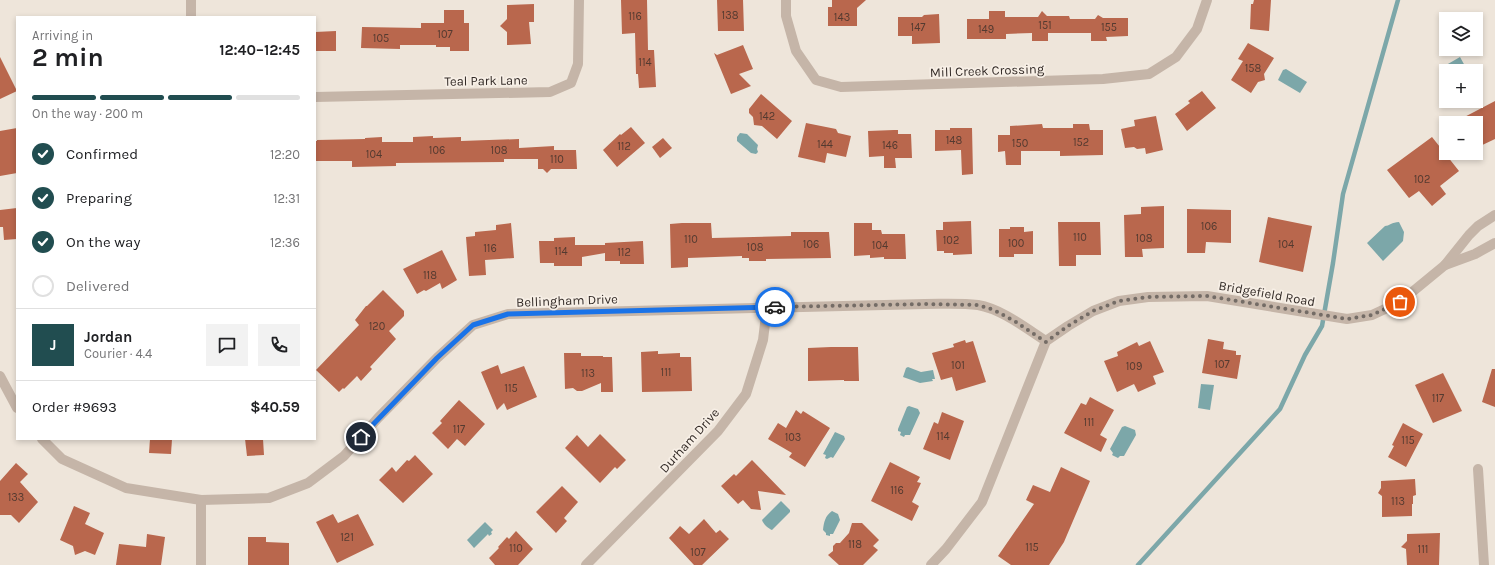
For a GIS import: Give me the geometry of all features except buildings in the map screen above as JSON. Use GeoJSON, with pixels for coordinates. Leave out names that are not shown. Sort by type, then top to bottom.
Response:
{"type":"FeatureCollection","features":[{"type":"Feature","properties":{"kind":"street"},"geometry":{"type":"LineString","coordinates":[[191,0],[191,16]]}},
{"type":"Feature","properties":{"kind":"street","name":"Teal Park Lane"},"geometry":{"type":"LineString","coordinates":[[316,97],[550,92],[571,83],[578,64],[579,0]]}},
{"type":"Feature","properties":{"kind":"street","name":"Mill Creek Crossing"},"geometry":{"type":"LineString","coordinates":[[786,0],[786,16],[796,51],[816,80],[841,87],[1104,80],[1149,74],[1176,56],[1180,51],[1197,29],[1207,0]]}},
{"type":"Feature","properties":{"kind":"street","name":"Bridgefield Road"},"geometry":{"type":"LineString","coordinates":[[1046,342],[1068,326],[1093,311],[1119,301],[1148,297],[1207,296],[1347,319],[1372,315],[1400,302],[1445,265],[1478,226],[1495,215]]}},
{"type":"Feature","properties":{"kind":"street","name":"Bridgefield Road"},"geometry":{"type":"LineString","coordinates":[[1445,265],[1475,254],[1495,243]]}},
{"type":"Feature","properties":{"kind":"street","name":"Bellingham Drive"},"geometry":{"type":"LineString","coordinates":[[43,440],[62,459],[126,488],[202,500],[269,498],[308,483],[344,456],[437,358],[473,325],[508,314],[766,307],[926,304],[978,305],[994,310],[1016,322],[1046,342]]}},
{"type":"Feature","properties":{"kind":"street","name":"Durham Drive"},"geometry":{"type":"LineString","coordinates":[[586,565],[718,431],[746,394],[763,340],[766,307]]}},
{"type":"Feature","properties":{"kind":"street"},"geometry":{"type":"LineString","coordinates":[[930,565],[946,549],[982,502],[1046,342]]}},
{"type":"Feature","properties":{"kind":"street"},"geometry":{"type":"LineString","coordinates":[[0,376],[16,406]]}},
{"type":"Feature","properties":{"kind":"street"},"geometry":{"type":"LineString","coordinates":[[1478,469],[1484,565]]}},
{"type":"Feature","properties":{"kind":"street"},"geometry":{"type":"LineString","coordinates":[[201,565],[202,500]]}},
{"type":"Feature","properties":{"kind":"water"},"geometry":{"type":"Polygon","coordinates":[[[1460,57],[1464,64],[1448,64],[1460,57]]]}},
{"type":"Feature","properties":{"kind":"water"},"geometry":{"type":"Polygon","coordinates":[[[1286,69],[1307,82],[1300,93],[1278,80],[1283,70],[1286,69]]]}},
{"type":"Feature","properties":{"kind":"water"},"geometry":{"type":"Polygon","coordinates":[[[740,133],[747,134],[758,145],[758,152],[756,154],[751,153],[737,141],[737,137],[740,133]]]}},
{"type":"Feature","properties":{"kind":"water"},"geometry":{"type":"Polygon","coordinates":[[[1399,222],[1404,232],[1403,241],[1383,261],[1367,243],[1385,226],[1399,222]]]}},
{"type":"Feature","properties":{"kind":"water"},"geometry":{"type":"Polygon","coordinates":[[[908,367],[921,372],[933,370],[935,379],[932,379],[933,381],[920,383],[903,377],[906,368],[908,367]]]}},
{"type":"Feature","properties":{"kind":"water"},"geometry":{"type":"Polygon","coordinates":[[[1201,384],[1214,385],[1210,410],[1198,408],[1201,384]]]}},
{"type":"Feature","properties":{"kind":"water"},"geometry":{"type":"Polygon","coordinates":[[[909,406],[918,409],[920,413],[910,435],[905,435],[904,437],[900,435],[901,432],[898,431],[898,429],[907,407],[909,406]]]}},
{"type":"Feature","properties":{"kind":"water"},"geometry":{"type":"Polygon","coordinates":[[[1125,426],[1135,430],[1136,435],[1124,456],[1120,456],[1118,458],[1112,455],[1113,453],[1110,449],[1122,427],[1125,426]]]}},
{"type":"Feature","properties":{"kind":"water"},"geometry":{"type":"Polygon","coordinates":[[[835,432],[844,436],[845,439],[833,458],[831,457],[827,459],[825,458],[826,455],[823,454],[835,432]]]}},
{"type":"Feature","properties":{"kind":"water"},"geometry":{"type":"Polygon","coordinates":[[[781,501],[790,510],[790,512],[772,530],[769,529],[762,520],[781,501]]]}},
{"type":"Feature","properties":{"kind":"water"},"geometry":{"type":"Polygon","coordinates":[[[832,511],[838,514],[840,520],[833,534],[830,534],[830,536],[826,535],[823,530],[825,519],[832,511]]]}},
{"type":"Feature","properties":{"kind":"water"},"geometry":{"type":"Polygon","coordinates":[[[485,522],[493,530],[491,532],[492,534],[489,536],[488,534],[474,548],[467,540],[485,522]]]}},
{"type":"Feature","properties":{"kind":"waterway"},"geometry":{"type":"LineString","coordinates":[[1138,565],[1280,409],[1305,355],[1322,326],[1343,194],[1398,0]]}},
{"type":"Feature","properties":{"kind":"way so far"},"geometry":{"type":"LineString","coordinates":[[775,307],[926,304],[978,305],[994,310],[1016,322],[1046,342],[1068,326],[1093,311],[1119,301],[1148,297],[1207,296],[1347,319],[1372,315],[1400,302]]}},
{"type":"Feature","properties":{"kind":"route"},"geometry":{"type":"LineString","coordinates":[[361,437],[437,358],[473,325],[508,314],[775,307]]}}]}
